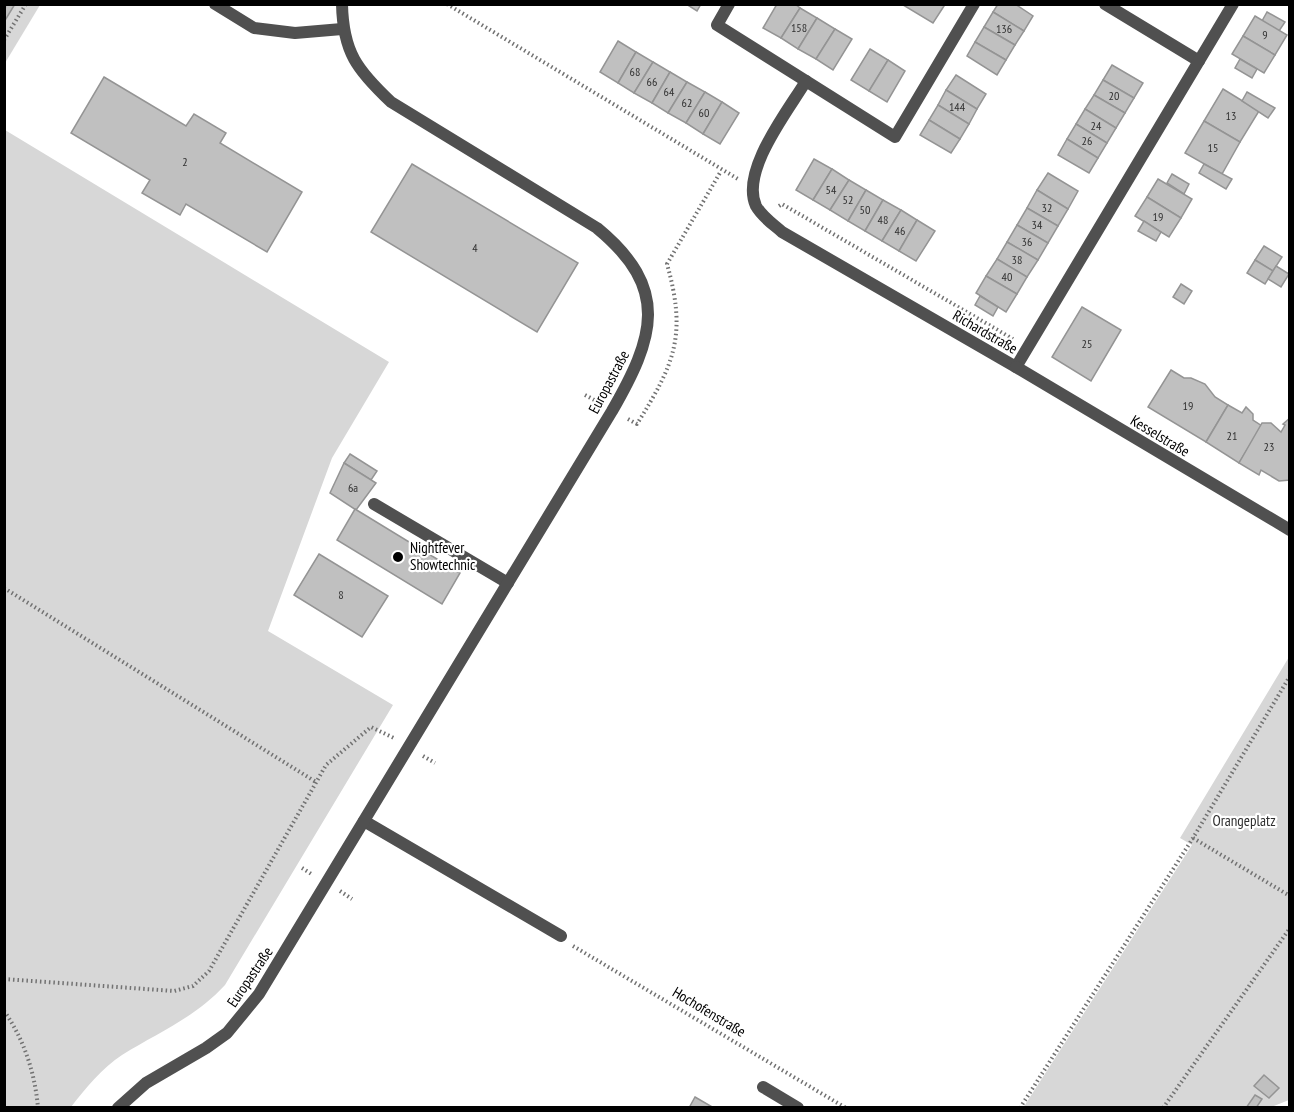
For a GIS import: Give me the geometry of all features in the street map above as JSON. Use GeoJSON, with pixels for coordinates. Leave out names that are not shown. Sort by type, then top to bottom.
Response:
{"type":"FeatureCollection","features":[{"type":"Feature","properties":{"kind":"street"},"geometry":{"type":"LineString","coordinates":[[215,4],[254,28],[295,33],[342,29]]}},
{"type":"Feature","properties":{"kind":"street","name":"Europastraße"},"geometry":{"type":"LineString","coordinates":[[118,1107],[146,1083],[206,1048],[244,1015],[364,822],[635,370],[647,337],[649,316],[644,293],[632,263],[617,244],[597,228],[391,102],[367,80],[349,54],[342,29],[342,4]]}},
{"type":"Feature","properties":{"kind":"street"},"geometry":{"type":"LineString","coordinates":[[729,4],[717,25],[895,137],[974,4]]}},
{"type":"Feature","properties":{"kind":"street"},"geometry":{"type":"LineString","coordinates":[[1105,4],[1199,61]]}},
{"type":"Feature","properties":{"kind":"street","name":"Richardstraße"},"geometry":{"type":"LineString","coordinates":[[762,215],[782,232],[1016,367],[1233,4]]}},
{"type":"Feature","properties":{"kind":"street"},"geometry":{"type":"LineString","coordinates":[[762,215],[755,204],[752,186],[756,169],[806,81]]}},
{"type":"Feature","properties":{"kind":"street","name":"Kesselstraße"},"geometry":{"type":"LineString","coordinates":[[1016,367],[1290,530]]}},
{"type":"Feature","properties":{"kind":"street"},"geometry":{"type":"LineString","coordinates":[[374,504],[508,583]]}},
{"type":"Feature","properties":{"kind":"street"},"geometry":{"type":"LineString","coordinates":[[364,822],[561,936]]}},
{"type":"Feature","properties":{"kind":"street"},"geometry":{"type":"LineString","coordinates":[[763,1087],[798,1107]]}},
{"type":"Feature","properties":{"kind":"path"},"geometry":{"type":"LineString","coordinates":[[4,40],[26,4]]}},
{"type":"Feature","properties":{"kind":"path"},"geometry":{"type":"LineString","coordinates":[[447,4],[721,171],[752,186]]}},
{"type":"Feature","properties":{"kind":"path"},"geometry":{"type":"LineString","coordinates":[[762,215],[782,204],[1028,347]]}},
{"type":"Feature","properties":{"kind":"path"},"geometry":{"type":"LineString","coordinates":[[4,588],[316,782]]}},
{"type":"Feature","properties":{"kind":"path"},"geometry":{"type":"LineString","coordinates":[[1020,1107],[1193,838],[1290,676]]}},
{"type":"Feature","properties":{"kind":"path"},"geometry":{"type":"LineString","coordinates":[[4,979],[174,991],[193,986],[209,971],[326,765],[362,732],[371,727],[385,732]]}},
{"type":"Feature","properties":{"kind":"path"},"geometry":{"type":"LineString","coordinates":[[1193,838],[1290,896]]}},
{"type":"Feature","properties":{"kind":"path"},"geometry":{"type":"LineString","coordinates":[[1163,1107],[1290,928]]}},
{"type":"Feature","properties":{"kind":"path","name":"Hochofenstraße"},"geometry":{"type":"LineString","coordinates":[[561,936],[568,943],[846,1107]]}},
{"type":"Feature","properties":{"kind":"path"},"geometry":{"type":"LineString","coordinates":[[4,1011],[17,1029],[25,1051],[38,1107]]}},
{"type":"Feature","properties":{"kind":"green space"},"geometry":{"type":"Polygon","coordinates":[[[5,5],[40,5],[5,63],[5,5]]]}},
{"type":"Feature","properties":{"kind":"green space"},"geometry":{"type":"Polygon","coordinates":[[[5,130],[389,362],[332,458],[268,631],[393,705],[225,985],[189,1015],[115,1060],[71,1107],[5,1107],[5,130]]]}},
{"type":"Feature","properties":{"kind":"green space","name":"Orangeplatz"},"geometry":{"type":"Polygon","coordinates":[[[1289,657],[1289,1100],[1269,1108],[1023,1108],[1192,845],[1180,838],[1289,657]]]}},
{"type":"Feature","properties":{"kind":"building"},"geometry":{"type":"Polygon","coordinates":[[[4,4],[15,4],[4,22],[4,4]]]}},
{"type":"Feature","properties":{"kind":"building"},"geometry":{"type":"Polygon","coordinates":[[[686,4],[701,4],[697,11],[686,4]]]}},
{"type":"Feature","properties":{"kind":"building"},"geometry":{"type":"Polygon","coordinates":[[[777,4],[795,4],[800,8],[781,38],[763,28],[777,4]]]}},
{"type":"Feature","properties":{"kind":"building"},"geometry":{"type":"Polygon","coordinates":[[[942,4],[944,6],[933,23],[903,5],[942,4]]]}},
{"type":"Feature","properties":{"kind":"building"},"geometry":{"type":"Polygon","coordinates":[[[998,4],[1015,4],[1033,16],[1024,31],[993,12],[998,4]]]}},
{"type":"Feature","properties":{"kind":"building"},"geometry":{"type":"Polygon","coordinates":[[[800,8],[817,18],[798,49],[781,38],[800,8]]]}},
{"type":"Feature","properties":{"kind":"building"},"geometry":{"type":"Polygon","coordinates":[[[993,12],[1024,31],[1015,45],[984,27],[993,12]]]}},
{"type":"Feature","properties":{"kind":"building"},"geometry":{"type":"Polygon","coordinates":[[[1267,12],[1285,22],[1279,31],[1262,21],[1267,12]]]}},
{"type":"Feature","properties":{"kind":"building"},"geometry":{"type":"Polygon","coordinates":[[[1255,16],[1287,35],[1275,55],[1243,36],[1255,16]]]}},
{"type":"Feature","properties":{"kind":"building"},"geometry":{"type":"Polygon","coordinates":[[[817,18],[835,29],[816,59],[798,49],[817,18]]]}},
{"type":"Feature","properties":{"kind":"building"},"geometry":{"type":"Polygon","coordinates":[[[984,27],[1015,45],[1006,60],[975,42],[984,27]]]}},
{"type":"Feature","properties":{"kind":"building"},"geometry":{"type":"Polygon","coordinates":[[[835,29],[852,39],[833,70],[816,59],[835,29]]]}},
{"type":"Feature","properties":{"kind":"building"},"geometry":{"type":"Polygon","coordinates":[[[1243,36],[1275,55],[1264,73],[1232,54],[1243,36]]]}},
{"type":"Feature","properties":{"kind":"building"},"geometry":{"type":"Polygon","coordinates":[[[618,41],[636,52],[618,83],[600,72],[618,41]]]}},
{"type":"Feature","properties":{"kind":"building"},"geometry":{"type":"Polygon","coordinates":[[[975,42],[1006,60],[997,75],[967,56],[975,42]]]}},
{"type":"Feature","properties":{"kind":"building"},"geometry":{"type":"Polygon","coordinates":[[[870,49],[888,60],[869,91],[851,80],[870,49]]]}},
{"type":"Feature","properties":{"kind":"building"},"geometry":{"type":"Polygon","coordinates":[[[636,52],[653,62],[634,93],[618,83],[636,52]]]}},
{"type":"Feature","properties":{"kind":"building"},"geometry":{"type":"Polygon","coordinates":[[[1240,59],[1257,69],[1252,78],[1235,68],[1240,59]]]}},
{"type":"Feature","properties":{"kind":"building"},"geometry":{"type":"Polygon","coordinates":[[[888,60],[905,71],[887,102],[869,91],[888,60]]]}},
{"type":"Feature","properties":{"kind":"building"},"geometry":{"type":"Polygon","coordinates":[[[653,62],[670,72],[652,103],[634,93],[653,62]]]}},
{"type":"Feature","properties":{"kind":"building"},"geometry":{"type":"Polygon","coordinates":[[[1112,65],[1143,83],[1134,98],[1103,80],[1112,65]]]}},
{"type":"Feature","properties":{"kind":"building"},"geometry":{"type":"Polygon","coordinates":[[[670,72],[687,82],[668,113],[652,103],[670,72]]]}},
{"type":"Feature","properties":{"kind":"building"},"geometry":{"type":"Polygon","coordinates":[[[956,75],[986,94],[977,109],[946,90],[956,75]]]}},
{"type":"Feature","properties":{"kind":"building"},"geometry":{"type":"Polygon","coordinates":[[[104,77],[186,126],[194,114],[226,133],[220,143],[302,192],[267,252],[186,204],[180,215],[142,193],[150,180],[71,133],[104,77]]]}},
{"type":"Feature","properties":{"kind":"building"},"geometry":{"type":"Polygon","coordinates":[[[1103,80],[1134,98],[1125,113],[1094,95],[1103,80]]]}},
{"type":"Feature","properties":{"kind":"building"},"geometry":{"type":"Polygon","coordinates":[[[687,82],[705,92],[686,123],[668,113],[687,82]]]}},
{"type":"Feature","properties":{"kind":"building"},"geometry":{"type":"Polygon","coordinates":[[[1223,89],[1259,111],[1240,142],[1204,121],[1223,89]]]}},
{"type":"Feature","properties":{"kind":"building"},"geometry":{"type":"Polygon","coordinates":[[[946,90],[977,109],[969,124],[938,105],[946,90]]]}},
{"type":"Feature","properties":{"kind":"building"},"geometry":{"type":"Polygon","coordinates":[[[705,92],[722,102],[703,134],[686,123],[705,92]]]}},
{"type":"Feature","properties":{"kind":"building"},"geometry":{"type":"Polygon","coordinates":[[[1247,92],[1275,108],[1268,118],[1242,101],[1247,92]]]}},
{"type":"Feature","properties":{"kind":"building"},"geometry":{"type":"Polygon","coordinates":[[[1094,95],[1125,113],[1116,128],[1085,109],[1094,95]]]}},
{"type":"Feature","properties":{"kind":"building"},"geometry":{"type":"Polygon","coordinates":[[[722,102],[739,113],[720,144],[703,134],[722,102]]]}},
{"type":"Feature","properties":{"kind":"building"},"geometry":{"type":"Polygon","coordinates":[[[938,105],[969,124],[960,139],[929,120],[938,105]]]}},
{"type":"Feature","properties":{"kind":"building"},"geometry":{"type":"Polygon","coordinates":[[[1085,109],[1116,128],[1107,143],[1076,124],[1085,109]]]}},
{"type":"Feature","properties":{"kind":"building"},"geometry":{"type":"Polygon","coordinates":[[[929,120],[960,139],[951,153],[920,135],[929,120]]]}},
{"type":"Feature","properties":{"kind":"building"},"geometry":{"type":"Polygon","coordinates":[[[1204,121],[1240,142],[1222,174],[1185,153],[1204,121]]]}},
{"type":"Feature","properties":{"kind":"building"},"geometry":{"type":"Polygon","coordinates":[[[1076,124],[1107,143],[1098,158],[1067,139],[1076,124]]]}},
{"type":"Feature","properties":{"kind":"building"},"geometry":{"type":"Polygon","coordinates":[[[1067,139],[1098,158],[1089,173],[1058,155],[1067,139]]]}},
{"type":"Feature","properties":{"kind":"building"},"geometry":{"type":"Polygon","coordinates":[[[814,159],[832,169],[813,200],[796,190],[814,159]]]}},
{"type":"Feature","properties":{"kind":"building"},"geometry":{"type":"Polygon","coordinates":[[[412,164],[578,263],[537,332],[371,232],[412,164]]]}},
{"type":"Feature","properties":{"kind":"building"},"geometry":{"type":"Polygon","coordinates":[[[1204,164],[1232,179],[1226,189],[1199,173],[1204,164]]]}},
{"type":"Feature","properties":{"kind":"building"},"geometry":{"type":"Polygon","coordinates":[[[832,169],[849,180],[830,210],[813,200],[832,169]]]}},
{"type":"Feature","properties":{"kind":"building"},"geometry":{"type":"Polygon","coordinates":[[[1048,173],[1078,191],[1068,209],[1037,190],[1048,173]]]}},
{"type":"Feature","properties":{"kind":"building"},"geometry":{"type":"Polygon","coordinates":[[[1172,174],[1189,184],[1184,194],[1167,183],[1172,174]]]}},
{"type":"Feature","properties":{"kind":"building"},"geometry":{"type":"Polygon","coordinates":[[[1158,179],[1192,199],[1181,218],[1147,197],[1158,179]]]}},
{"type":"Feature","properties":{"kind":"building"},"geometry":{"type":"Polygon","coordinates":[[[849,180],[866,190],[848,221],[830,210],[849,180]]]}},
{"type":"Feature","properties":{"kind":"building"},"geometry":{"type":"Polygon","coordinates":[[[866,190],[883,200],[865,231],[848,221],[866,190]]]}},
{"type":"Feature","properties":{"kind":"building"},"geometry":{"type":"Polygon","coordinates":[[[1037,190],[1068,209],[1058,226],[1027,208],[1037,190]]]}},
{"type":"Feature","properties":{"kind":"building"},"geometry":{"type":"Polygon","coordinates":[[[1147,197],[1181,218],[1169,237],[1135,216],[1147,197]]]}},
{"type":"Feature","properties":{"kind":"building"},"geometry":{"type":"Polygon","coordinates":[[[883,200],[901,210],[882,241],[865,231],[883,200]]]}},
{"type":"Feature","properties":{"kind":"building"},"geometry":{"type":"Polygon","coordinates":[[[1027,208],[1058,226],[1048,243],[1017,225],[1027,208]]]}},
{"type":"Feature","properties":{"kind":"building"},"geometry":{"type":"Polygon","coordinates":[[[901,210],[917,220],[899,251],[882,241],[901,210]]]}},
{"type":"Feature","properties":{"kind":"building"},"geometry":{"type":"Polygon","coordinates":[[[917,220],[935,231],[916,261],[899,251],[917,220]]]}},
{"type":"Feature","properties":{"kind":"building"},"geometry":{"type":"Polygon","coordinates":[[[1144,221],[1161,232],[1156,241],[1138,231],[1144,221]]]}},
{"type":"Feature","properties":{"kind":"building"},"geometry":{"type":"Polygon","coordinates":[[[1017,225],[1048,243],[1038,260],[1007,242],[1017,225]]]}},
{"type":"Feature","properties":{"kind":"building"},"geometry":{"type":"Polygon","coordinates":[[[1007,242],[1038,260],[1027,277],[997,259],[1007,242]]]}},
{"type":"Feature","properties":{"kind":"building"},"geometry":{"type":"Polygon","coordinates":[[[1264,246],[1282,257],[1273,271],[1255,260],[1264,246]]]}},
{"type":"Feature","properties":{"kind":"building"},"geometry":{"type":"Polygon","coordinates":[[[997,259],[1027,277],[1017,294],[986,276],[997,259]]]}},
{"type":"Feature","properties":{"kind":"building"},"geometry":{"type":"Polygon","coordinates":[[[1255,260],[1273,271],[1265,284],[1247,273],[1255,260]]]}},
{"type":"Feature","properties":{"kind":"building"},"geometry":{"type":"Polygon","coordinates":[[[1276,266],[1289,274],[1281,287],[1268,279],[1276,266]]]}},
{"type":"Feature","properties":{"kind":"building"},"geometry":{"type":"Polygon","coordinates":[[[986,276],[1017,294],[1006,312],[976,293],[986,276]]]}},
{"type":"Feature","properties":{"kind":"building"},"geometry":{"type":"Polygon","coordinates":[[[1181,284],[1192,291],[1184,304],[1173,297],[1181,284]]]}},
{"type":"Feature","properties":{"kind":"building"},"geometry":{"type":"Polygon","coordinates":[[[980,296],[998,307],[993,316],[975,305],[980,296]]]}},
{"type":"Feature","properties":{"kind":"building"},"geometry":{"type":"Polygon","coordinates":[[[1082,307],[1121,330],[1091,381],[1052,357],[1082,307]]]}},
{"type":"Feature","properties":{"kind":"building"},"geometry":{"type":"Polygon","coordinates":[[[1171,370],[1184,378],[1191,378],[1205,384],[1215,397],[1228,405],[1206,442],[1148,407],[1171,370]]]}},
{"type":"Feature","properties":{"kind":"building"},"geometry":{"type":"Polygon","coordinates":[[[1228,405],[1242,413],[1246,407],[1253,414],[1253,420],[1262,426],[1239,463],[1206,442],[1228,405]]]}},
{"type":"Feature","properties":{"kind":"building"},"geometry":{"type":"Polygon","coordinates":[[[1290,418],[1290,480],[1279,481],[1261,470],[1259,475],[1239,463],[1262,423],[1271,423],[1281,432],[1285,425],[1283,424],[1290,418]]]}},
{"type":"Feature","properties":{"kind":"building"},"geometry":{"type":"Polygon","coordinates":[[[350,454],[377,471],[371,480],[344,463],[350,454]]]}},
{"type":"Feature","properties":{"kind":"building"},"geometry":{"type":"Polygon","coordinates":[[[344,463],[376,483],[356,510],[330,493],[344,463]]]}},
{"type":"Feature","properties":{"kind":"building","name":"Nightfever Showtechnic"},"geometry":{"type":"Polygon","coordinates":[[[355,509],[460,573],[442,604],[337,540],[355,509]]]}},
{"type":"Feature","properties":{"kind":"building"},"geometry":{"type":"Polygon","coordinates":[[[319,554],[388,596],[362,637],[294,595],[319,554]]]}},
{"type":"Feature","properties":{"kind":"building"},"geometry":{"type":"Polygon","coordinates":[[[1264,1075],[1279,1088],[1269,1098],[1254,1086],[1264,1075]]]}},
{"type":"Feature","properties":{"kind":"building"},"geometry":{"type":"Polygon","coordinates":[[[1255,1095],[1262,1099],[1256,1108],[1246,1108],[1255,1095]]]}},
{"type":"Feature","properties":{"kind":"building"},"geometry":{"type":"Polygon","coordinates":[[[695,1097],[714,1108],[689,1108],[695,1097]]]}},
{"type":"Feature","properties":{"kind":"place","name":"Nightfever Showtechnic"},"geometry":{"type":"Point","coordinates":[398,557]}}]}
